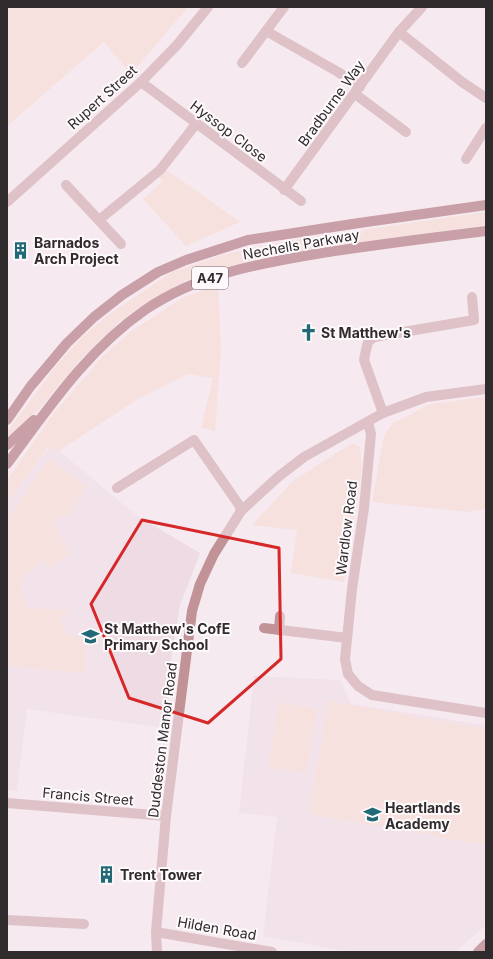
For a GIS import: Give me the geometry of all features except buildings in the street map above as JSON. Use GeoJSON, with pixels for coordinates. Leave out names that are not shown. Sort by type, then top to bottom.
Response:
{"type":"FeatureCollection","features":[{"type":"Feature","properties":{"kind":"main road","name":"Nechells Parkway"},"geometry":{"type":"LineString","coordinates":[[7,420],[30,387],[53,359],[94,317],[122,295],[158,272],[186,260],[248,240],[486,205]]}},
{"type":"Feature","properties":{"kind":"main road","name":"Nechells Parkway"},"geometry":{"type":"LineString","coordinates":[[7,464],[87,360],[145,310],[203,280],[236,269],[268,262],[360,247],[486,231]]}},
{"type":"Feature","properties":{"kind":"main road"},"geometry":{"type":"LineString","coordinates":[[7,445],[50,407]]}},
{"type":"Feature","properties":{"kind":"main road"},"geometry":{"type":"LineString","coordinates":[[478,952],[486,944]]}},
{"type":"Feature","properties":{"kind":"street","name":"Rupert Street"},"geometry":{"type":"LineString","coordinates":[[7,202],[141,82],[176,45],[208,7]]}},
{"type":"Feature","properties":{"kind":"street"},"geometry":{"type":"LineString","coordinates":[[242,63],[284,7]]}},
{"type":"Feature","properties":{"kind":"street","name":"Bradburne Way"},"geometry":{"type":"LineString","coordinates":[[284,190],[400,32],[422,7]]}},
{"type":"Feature","properties":{"kind":"street"},"geometry":{"type":"LineString","coordinates":[[266,31],[338,72],[357,91],[406,132]]}},
{"type":"Feature","properties":{"kind":"street"},"geometry":{"type":"LineString","coordinates":[[400,32],[462,82],[486,98]]}},
{"type":"Feature","properties":{"kind":"street","name":"Hyssop Close"},"geometry":{"type":"LineString","coordinates":[[141,82],[301,202]]}},
{"type":"Feature","properties":{"kind":"street"},"geometry":{"type":"LineString","coordinates":[[99,220],[160,170],[196,124]]}},
{"type":"Feature","properties":{"kind":"street"},"geometry":{"type":"LineString","coordinates":[[466,159],[486,128]]}},
{"type":"Feature","properties":{"kind":"street"},"geometry":{"type":"LineString","coordinates":[[66,184],[121,244]]}},
{"type":"Feature","properties":{"kind":"street"},"geometry":{"type":"LineString","coordinates":[[383,413],[364,360],[368,342],[374,337],[474,325],[472,297]]}},
{"type":"Feature","properties":{"kind":"street","name":"Duddeston Manor Road"},"geometry":{"type":"LineString","coordinates":[[157,952],[156,932],[166,816],[192,610],[200,584],[214,554],[241,511],[278,477],[304,457],[383,413],[426,397],[486,389]]}},
{"type":"Feature","properties":{"kind":"street","name":"Wardlow Road"},"geometry":{"type":"LineString","coordinates":[[368,422],[371,434],[364,508],[352,589],[345,659],[348,674],[358,686],[372,695],[486,713]]}},
{"type":"Feature","properties":{"kind":"street"},"geometry":{"type":"LineString","coordinates":[[117,488],[194,440],[239,505],[241,511]]}},
{"type":"Feature","properties":{"kind":"street"},"geometry":{"type":"LineString","coordinates":[[279,630],[280,616]]}},
{"type":"Feature","properties":{"kind":"street"},"geometry":{"type":"LineString","coordinates":[[264,628],[347,638]]}},
{"type":"Feature","properties":{"kind":"street","name":"Francis Street"},"geometry":{"type":"LineString","coordinates":[[7,803],[166,816]]}},
{"type":"Feature","properties":{"kind":"street"},"geometry":{"type":"LineString","coordinates":[[7,920],[84,924]]}},
{"type":"Feature","properties":{"kind":"street","name":"Hilden Road"},"geometry":{"type":"LineString","coordinates":[[156,932],[272,952]]}},
{"type":"Feature","properties":{"kind":"highlighted area"},"geometry":{"type":"Polygon","coordinates":[[[142,520],[279,548],[281,659],[208,723],[129,698],[91,604],[142,520]]]}},
{"type":"Feature","properties":{"kind":"shaded area"},"geometry":{"type":"Polygon","coordinates":[[[7,7],[188,7],[131,74],[104,42],[7,126],[7,7]]]}},
{"type":"Feature","properties":{"kind":"shaded area"},"geometry":{"type":"Polygon","coordinates":[[[167,170],[240,222],[186,246],[143,199],[163,181],[159,177],[167,170]]]}},
{"type":"Feature","properties":{"kind":"shaded area"},"geometry":{"type":"Polygon","coordinates":[[[486,212],[486,225],[346,244],[261,258],[195,276],[153,298],[119,322],[78,362],[41,407],[7,439],[7,432],[55,367],[80,339],[108,315],[172,272],[222,255],[281,242],[486,212]]]}},
{"type":"Feature","properties":{"kind":"shaded area"},"geometry":{"type":"Polygon","coordinates":[[[218,285],[221,350],[215,431],[201,428],[213,378],[188,374],[138,399],[59,451],[48,447],[7,504],[7,480],[53,414],[104,355],[133,330],[184,297],[218,285]]]}},
{"type":"Feature","properties":{"kind":"shaded area"},"geometry":{"type":"Polygon","coordinates":[[[486,397],[486,509],[468,512],[372,502],[384,435],[393,423],[430,404],[486,397]]]}},
{"type":"Feature","properties":{"kind":"shaded area"},"geometry":{"type":"Polygon","coordinates":[[[352,443],[360,447],[362,470],[344,582],[291,573],[297,530],[252,525],[293,481],[352,443]]]}},
{"type":"Feature","properties":{"kind":"shaded area","name":"St Matthew's CofE Primary School"},"geometry":{"type":"Polygon","coordinates":[[[49,447],[59,451],[136,515],[200,553],[180,605],[170,666],[165,728],[27,709],[17,791],[7,790],[7,504],[49,447]]]}},
{"type":"Feature","properties":{"kind":"shaded area"},"geometry":{"type":"Polygon","coordinates":[[[49,458],[87,486],[70,513],[54,521],[69,555],[49,568],[44,559],[24,578],[20,591],[29,608],[72,611],[60,618],[68,636],[80,636],[86,653],[84,673],[7,666],[7,520],[49,458]]]}},
{"type":"Feature","properties":{"kind":"shaded area","name":"Heartlands Academy"},"geometry":{"type":"Polygon","coordinates":[[[254,676],[340,680],[351,704],[486,725],[486,925],[455,952],[352,952],[263,936],[277,817],[239,813],[254,676]]]}},
{"type":"Feature","properties":{"kind":"shaded area"},"geometry":{"type":"Polygon","coordinates":[[[329,701],[486,729],[486,845],[309,814],[329,701]]]}},
{"type":"Feature","properties":{"kind":"shaded area"},"geometry":{"type":"Polygon","coordinates":[[[279,702],[317,709],[306,773],[268,767],[279,702]]]}},
{"type":"Feature","properties":{"kind":"place","name":"Barnados Arch Project"},"geometry":{"type":"Point","coordinates":[21,250]}},
{"type":"Feature","properties":{"kind":"place","name":"St Matthew's"},"geometry":{"type":"Point","coordinates":[308,332]}},
{"type":"Feature","properties":{"kind":"place","name":"St Matthew's CofE Primary School"},"geometry":{"type":"Point","coordinates":[91,636]}},
{"type":"Feature","properties":{"kind":"place","name":"Heartlands Academy"},"geometry":{"type":"Point","coordinates":[372,815]}},
{"type":"Feature","properties":{"kind":"place","name":"Trent Tower"},"geometry":{"type":"Point","coordinates":[107,874]}}]}
